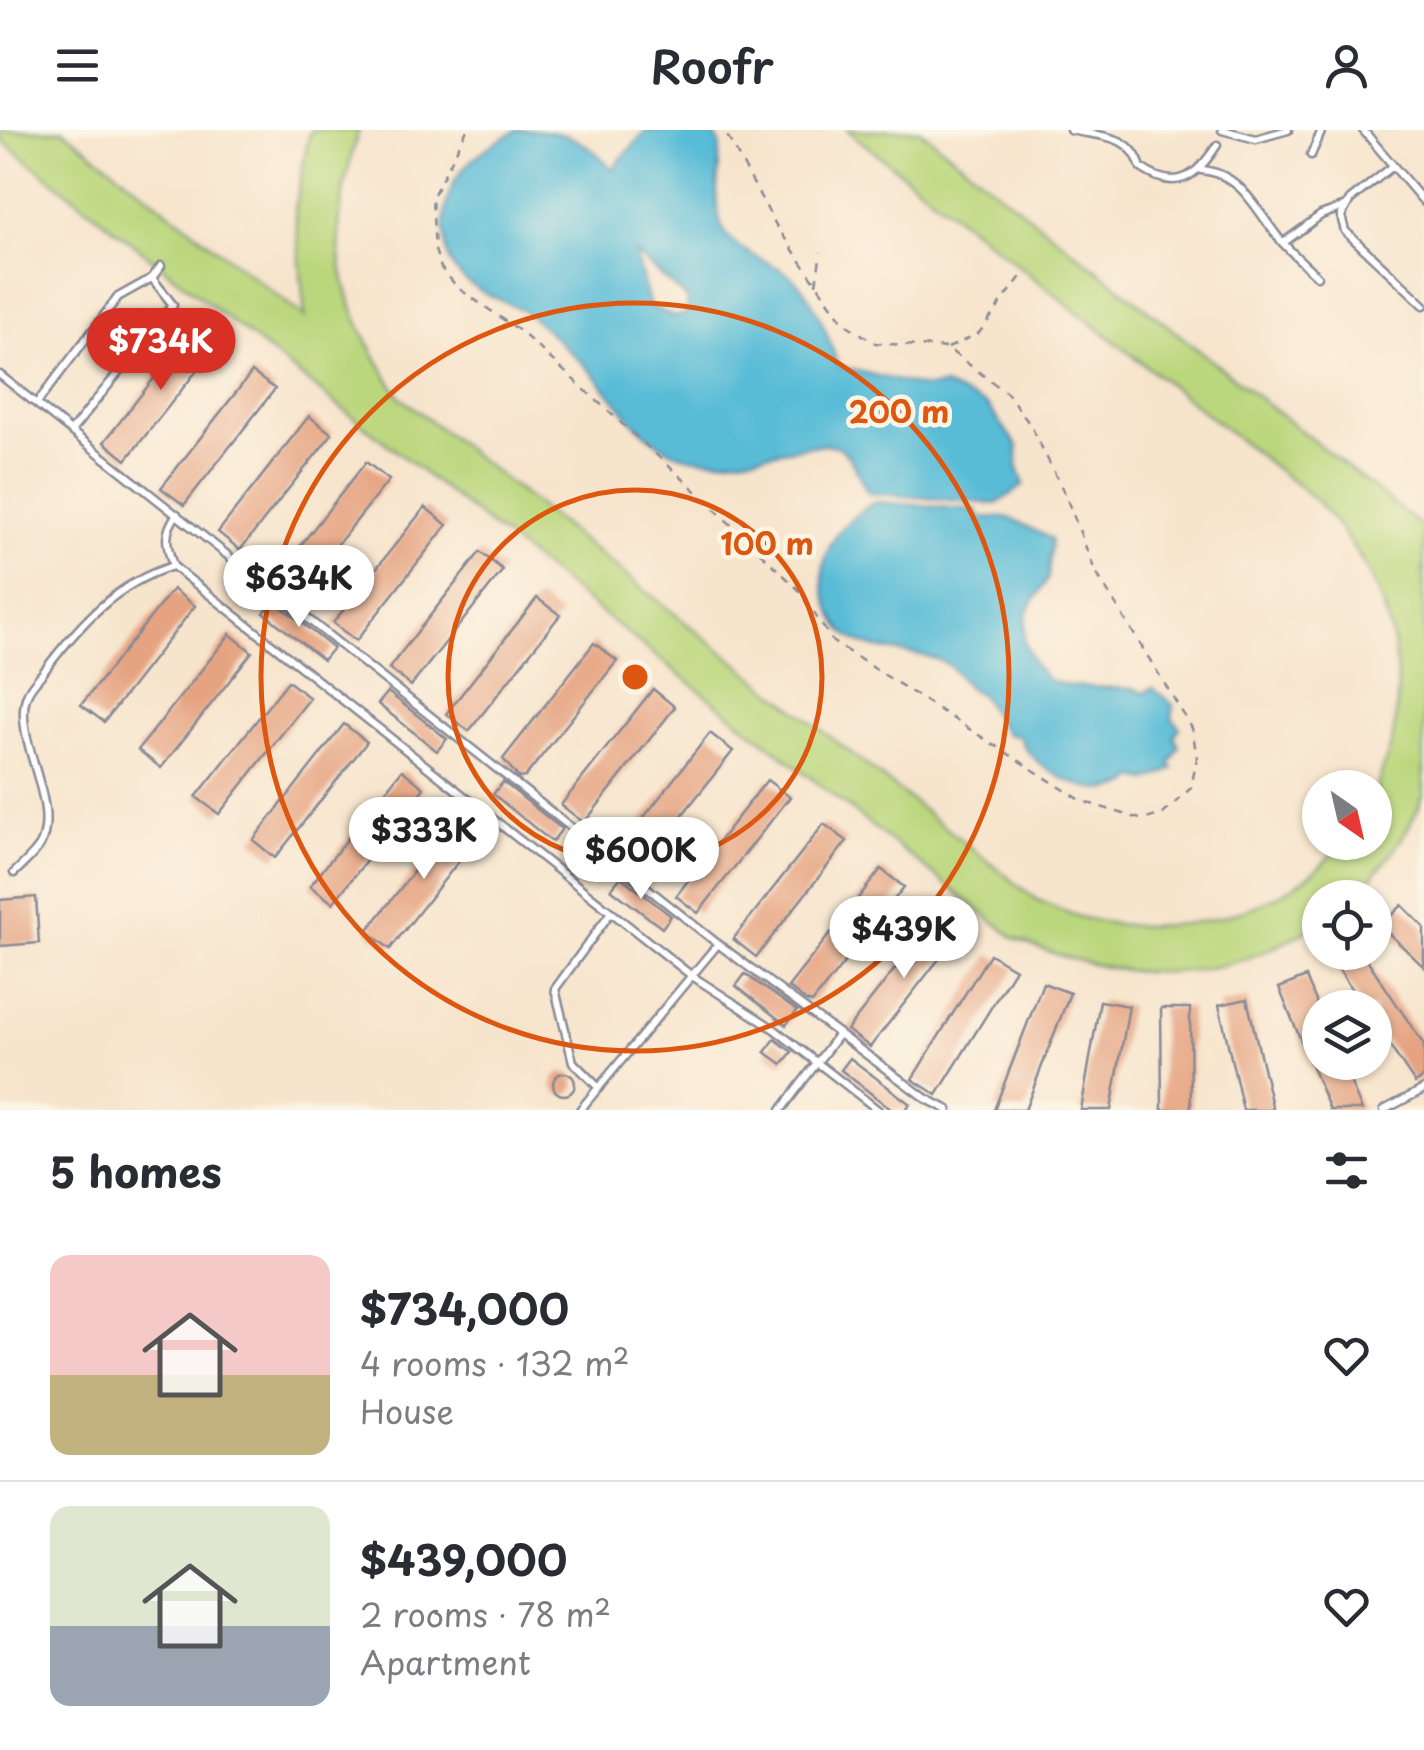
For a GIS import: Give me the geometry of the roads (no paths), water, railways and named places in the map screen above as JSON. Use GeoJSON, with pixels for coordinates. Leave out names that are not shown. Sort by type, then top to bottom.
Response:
{"type":"FeatureCollection","features":[{"type":"Feature","properties":{"kind":"lane"},"geometry":{"type":"LineString","coordinates":[[1070,130],[1128,143],[1136,151],[1141,168],[1168,182],[1182,181],[1201,170],[1216,145]]}},
{"type":"Feature","properties":{"kind":"lane"},"geometry":{"type":"LineString","coordinates":[[1222,130],[1256,139],[1288,130]]}},
{"type":"Feature","properties":{"kind":"lane"},"geometry":{"type":"LineString","coordinates":[[1311,155],[1322,130]]}},
{"type":"Feature","properties":{"kind":"lane"},"geometry":{"type":"LineString","coordinates":[[1363,130],[1424,202]]}},
{"type":"Feature","properties":{"kind":"lane"},"geometry":{"type":"LineString","coordinates":[[1393,166],[1347,206],[1341,216],[1345,231],[1424,306]]}},
{"type":"Feature","properties":{"kind":"lane"},"geometry":{"type":"LineString","coordinates":[[1201,170],[1222,173],[1234,181],[1283,242],[1317,276]]}},
{"type":"Feature","properties":{"kind":"lane"},"geometry":{"type":"LineString","coordinates":[[1283,242],[1321,215],[1347,206]]}},
{"type":"Feature","properties":{"kind":"lane"},"geometry":{"type":"LineString","coordinates":[[37,404],[118,297],[152,278],[162,266]]}},
{"type":"Feature","properties":{"kind":"lane"},"geometry":{"type":"LineString","coordinates":[[72,430],[174,305],[152,278]]}},
{"type":"Feature","properties":{"kind":"lane"},"geometry":{"type":"LineString","coordinates":[[0,374],[718,944],[838,1035],[948,1110]]}},
{"type":"Feature","properties":{"kind":"lane"},"geometry":{"type":"LineString","coordinates":[[178,514],[166,528],[165,541],[173,566],[692,976],[774,1029],[878,1110]]}},
{"type":"Feature","properties":{"kind":"lane"},"geometry":{"type":"LineString","coordinates":[[14,873],[41,843],[44,796],[27,739],[26,695],[66,640],[100,606],[140,576],[173,566]]}},
{"type":"Feature","properties":{"kind":"lane"},"geometry":{"type":"LineString","coordinates":[[599,1088],[572,1062],[555,989],[612,912]]}},
{"type":"Feature","properties":{"kind":"lane"},"geometry":{"type":"LineString","coordinates":[[580,1110],[718,944]]}},
{"type":"Feature","properties":{"kind":"lane"},"geometry":{"type":"LineString","coordinates":[[781,1110],[838,1035]]}},
{"type":"Feature","properties":{"kind":"lane"},"geometry":{"type":"LineString","coordinates":[[1384,1110],[1424,1089]]}},
{"type":"Feature","properties":{"kind":"water"},"geometry":{"type":"Polygon","coordinates":[[[517,130],[559,134],[581,142],[612,169],[647,130],[711,130],[720,144],[717,202],[724,231],[738,246],[785,272],[803,289],[838,366],[926,388],[944,386],[987,405],[1018,447],[1017,465],[1024,485],[996,504],[868,493],[848,457],[840,448],[828,445],[716,459],[691,457],[655,441],[542,325],[520,309],[470,284],[453,266],[445,239],[448,197],[462,170],[517,130]],[[635,253],[650,306],[675,317],[686,314],[688,299],[635,253]]]}},
{"type":"Feature","properties":{"kind":"water"},"geometry":{"type":"Polygon","coordinates":[[[875,502],[977,510],[979,517],[1010,518],[1051,539],[1048,578],[1026,613],[1024,641],[1034,664],[1048,680],[1069,686],[1136,689],[1143,693],[1153,688],[1174,706],[1172,718],[1180,728],[1174,736],[1179,747],[1170,764],[1173,769],[1148,781],[1136,778],[1122,787],[1106,790],[1070,781],[1037,761],[1019,736],[1006,734],[980,694],[946,664],[922,655],[872,647],[846,634],[834,618],[825,594],[825,562],[829,548],[847,523],[875,502]]]}}]}
